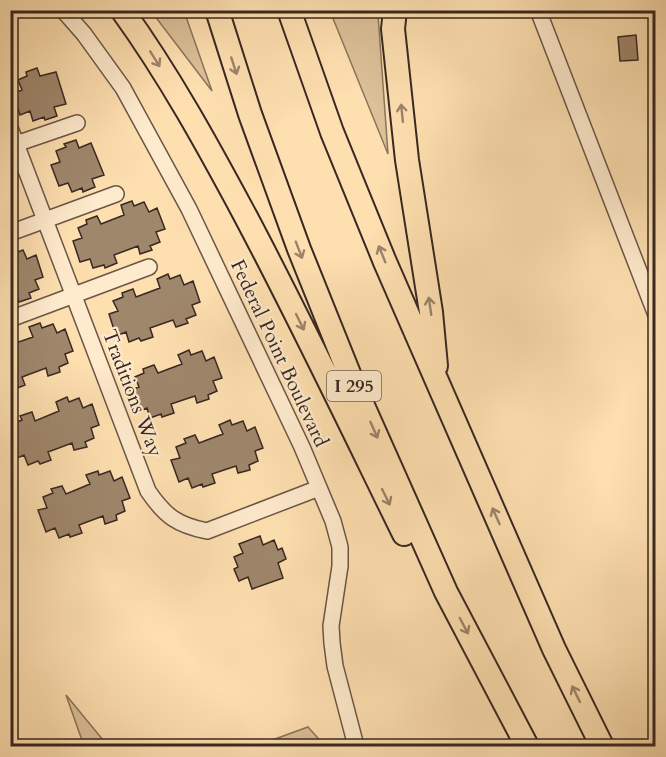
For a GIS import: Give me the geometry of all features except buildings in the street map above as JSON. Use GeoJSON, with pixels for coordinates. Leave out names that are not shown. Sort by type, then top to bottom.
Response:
{"type":"FeatureCollection","features":[{"type":"Feature","properties":{"kind":"highway"},"geometry":{"type":"LineString","coordinates":[[122,10],[159,65],[218,166],[280,282],[409,544],[446,592]]}},
{"type":"Feature","properties":{"kind":"highway","name":"I 295"},"geometry":{"type":"LineString","coordinates":[[215,10],[299,249],[352,381],[446,592],[527,747]]}},
{"type":"Feature","properties":{"kind":"highway"},"geometry":{"type":"LineString","coordinates":[[289,10],[332,132],[438,385],[554,649],[602,747]]}},
{"type":"Feature","properties":{"kind":"highway"},"geometry":{"type":"LineString","coordinates":[[300,10],[332,132]]}},
{"type":"Feature","properties":{"kind":"highway"},"geometry":{"type":"LineString","coordinates":[[395,10],[393,29],[407,160],[431,312],[438,385]]}},
{"type":"Feature","properties":{"kind":"street","name":"Federal Point Boulevard"},"geometry":{"type":"LineString","coordinates":[[63,10],[84,34],[123,88],[189,209],[302,447],[333,521],[340,547],[340,566],[331,626],[332,643],[356,747]]}},
{"type":"Feature","properties":{"kind":"street"},"geometry":{"type":"LineString","coordinates":[[538,10],[656,315]]}},
{"type":"Feature","properties":{"kind":"street"},"geometry":{"type":"LineString","coordinates":[[14,145],[77,123]]}},
{"type":"Feature","properties":{"kind":"street","name":"Traditions Way"},"geometry":{"type":"LineString","coordinates":[[10,128],[14,145],[148,490],[159,508],[174,520],[191,528],[207,531],[319,488]]}},
{"type":"Feature","properties":{"kind":"street"},"geometry":{"type":"LineString","coordinates":[[10,234],[116,194]]}},
{"type":"Feature","properties":{"kind":"street"},"geometry":{"type":"LineString","coordinates":[[10,319],[149,267]]}},
{"type":"Feature","properties":{"kind":"shaded area"},"geometry":{"type":"Polygon","coordinates":[[[151,11],[184,11],[212,91],[151,11]]]}},
{"type":"Feature","properties":{"kind":"shaded area"},"geometry":{"type":"Polygon","coordinates":[[[330,11],[380,11],[378,15],[388,154],[330,11]]]}},
{"type":"Feature","properties":{"kind":"shaded area"},"geometry":{"type":"Polygon","coordinates":[[[66,695],[108,746],[84,746],[66,695]]]}},
{"type":"Feature","properties":{"kind":"shaded area"},"geometry":{"type":"Polygon","coordinates":[[[308,727],[325,746],[256,746],[308,727]]]}}]}
